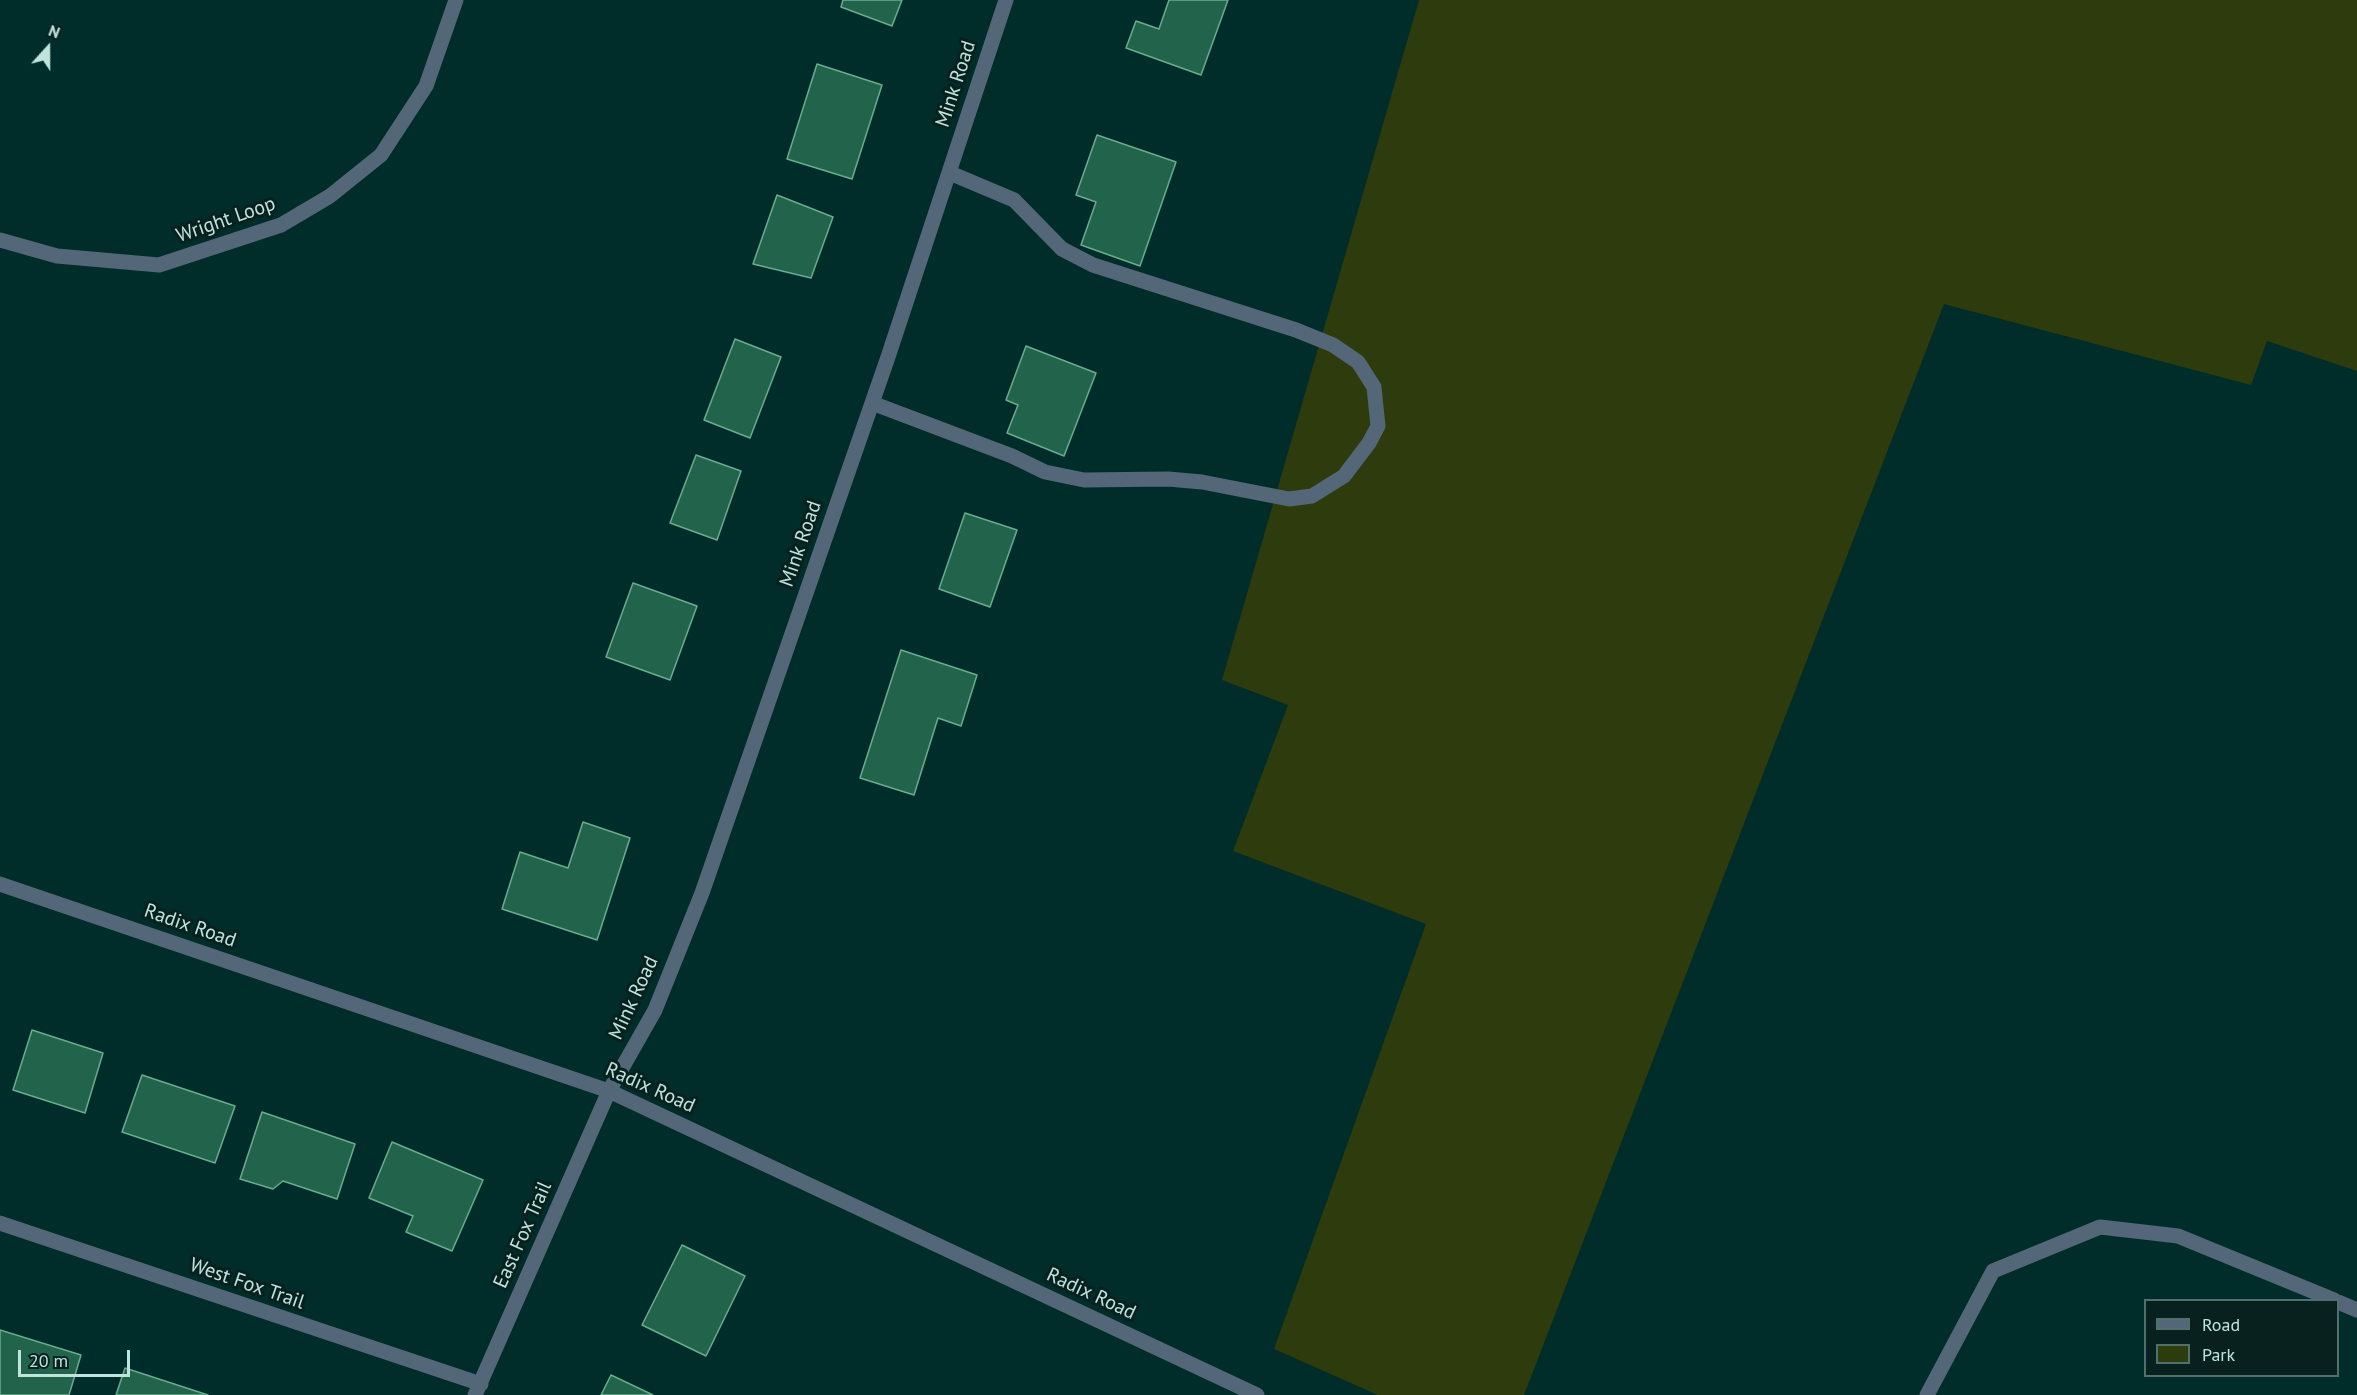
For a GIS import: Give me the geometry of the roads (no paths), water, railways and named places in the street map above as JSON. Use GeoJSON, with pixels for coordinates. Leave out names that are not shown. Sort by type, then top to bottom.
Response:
{"type":"FeatureCollection","features":[{"type":"Feature","properties":{"kind":"street","name":"Wright Loop"},"geometry":{"type":"LineString","coordinates":[[0,240],[57,256],[159,265],[281,225],[330,196],[381,155],[426,86],[456,0]]}},
{"type":"Feature","properties":{"kind":"street","name":"Mink Road"},"geometry":{"type":"LineString","coordinates":[[609,1091],[655,1010],[702,893],[872,403],[1006,0]]}},
{"type":"Feature","properties":{"kind":"street"},"geometry":{"type":"LineString","coordinates":[[872,403],[1055,474],[1084,480],[1191,481],[1288,499],[1312,496],[1344,476],[1378,426],[1374,387],[1358,362],[1332,345],[1296,330],[1093,265],[1062,249],[1014,200],[950,173]]}},
{"type":"Feature","properties":{"kind":"street","name":"Radix Road"},"geometry":{"type":"LineString","coordinates":[[0,884],[609,1091],[1257,1395]]}},
{"type":"Feature","properties":{"kind":"street","name":"East Fox Trail"},"geometry":{"type":"LineString","coordinates":[[478,1390],[609,1091]]}},
{"type":"Feature","properties":{"kind":"street","name":"West Fox Trail"},"geometry":{"type":"LineString","coordinates":[[0,1223],[478,1390]]}},
{"type":"Feature","properties":{"kind":"street"},"geometry":{"type":"LineString","coordinates":[[1927,1395],[1993,1271],[2100,1227],[2178,1236],[2331,1299]]}},
{"type":"Feature","properties":{"kind":"street"},"geometry":{"type":"LineString","coordinates":[[2339,1302],[2357,1310]]}}]}
